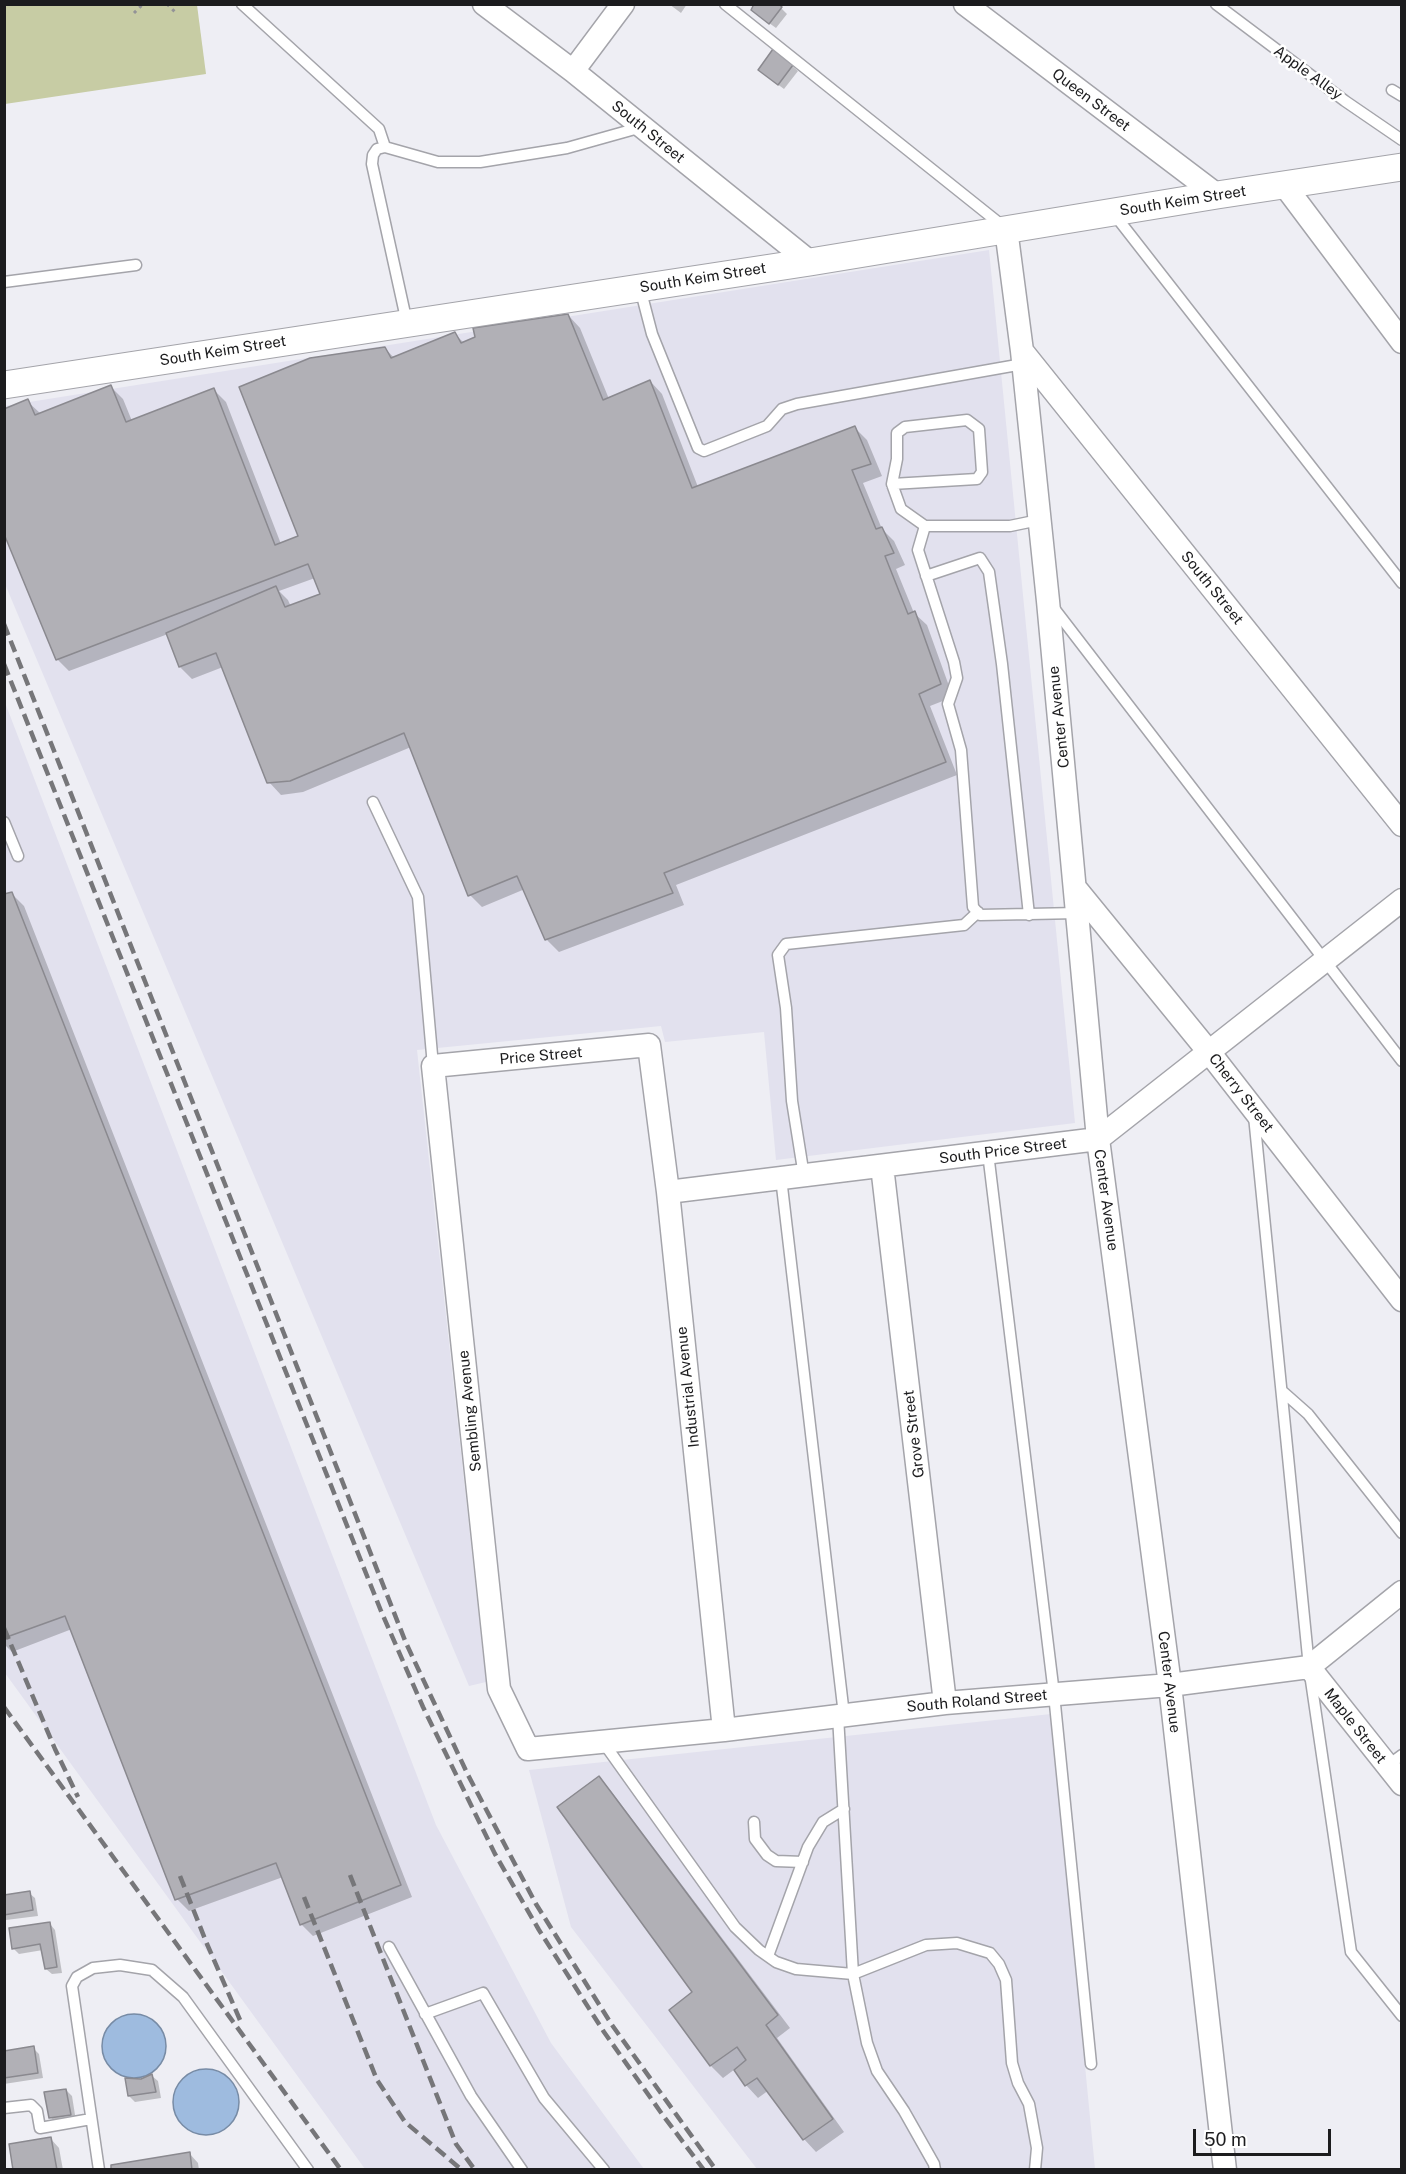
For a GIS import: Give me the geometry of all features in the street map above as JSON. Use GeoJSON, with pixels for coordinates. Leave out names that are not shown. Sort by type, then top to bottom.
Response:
{"type":"FeatureCollection","features":[{"type":"Feature","properties":{"kind":"street","name":"South Street"},"geometry":{"type":"LineString","coordinates":[[484,4],[573,71],[810,262]]}},
{"type":"Feature","properties":{"kind":"street"},"geometry":{"type":"LineString","coordinates":[[573,71],[623,4]]}},
{"type":"Feature","properties":{"kind":"street","name":"Queen Street"},"geometry":{"type":"LineString","coordinates":[[965,4],[1217,195]]}},
{"type":"Feature","properties":{"kind":"street","name":"South Keim Street"},"geometry":{"type":"LineString","coordinates":[[4,385],[810,262],[1401,167]]}},
{"type":"Feature","properties":{"kind":"street"},"geometry":{"type":"LineString","coordinates":[[1285,186],[1401,342]]}},
{"type":"Feature","properties":{"kind":"street","name":"Center Avenue"},"geometry":{"type":"LineString","coordinates":[[1006,229],[1023,357],[1076,889],[1085,911],[1098,1139],[1170,1684],[1225,2169]]}},
{"type":"Feature","properties":{"kind":"street","name":"South Street"},"geometry":{"type":"LineString","coordinates":[[1023,357],[1401,825]]}},
{"type":"Feature","properties":{"kind":"street"},"geometry":{"type":"LineString","coordinates":[[1098,1139],[1401,900]]}},
{"type":"Feature","properties":{"kind":"street","name":"Cherry Street"},"geometry":{"type":"LineString","coordinates":[[1085,911],[1209,1052],[1401,1300]]}},
{"type":"Feature","properties":{"kind":"street","name":"Price Street"},"geometry":{"type":"LineString","coordinates":[[433,1066],[649,1046]]}},
{"type":"Feature","properties":{"kind":"street","name":"Industrial Avenue"},"geometry":{"type":"LineString","coordinates":[[649,1046],[668,1192],[724,1730]]}},
{"type":"Feature","properties":{"kind":"street","name":"Sembling Avenue"},"geometry":{"type":"LineString","coordinates":[[433,1066],[499,1689],[528,1749]]}},
{"type":"Feature","properties":{"kind":"street","name":"South Price Street"},"geometry":{"type":"LineString","coordinates":[[668,1192],[1098,1139]]}},
{"type":"Feature","properties":{"kind":"street","name":"Grove Street"},"geometry":{"type":"LineString","coordinates":[[882,1166],[945,1703]]}},
{"type":"Feature","properties":{"kind":"street"},"geometry":{"type":"LineString","coordinates":[[1309,1667],[1401,1592]]}},
{"type":"Feature","properties":{"kind":"street","name":"South Roland Street"},"geometry":{"type":"LineString","coordinates":[[528,1749],[724,1730],[945,1703],[1170,1684],[1309,1667]]}},
{"type":"Feature","properties":{"kind":"street","name":"Maple Street"},"geometry":{"type":"LineString","coordinates":[[1309,1667],[1394,1760],[1401,1784]]}},
{"type":"Feature","properties":{"kind":"lane"},"geometry":{"type":"LineString","coordinates":[[242,4],[379,129],[385,147]]}},
{"type":"Feature","properties":{"kind":"lane"},"geometry":{"type":"LineString","coordinates":[[725,4],[1006,229]]}},
{"type":"Feature","properties":{"kind":"lane","name":"Apple Alley"},"geometry":{"type":"LineString","coordinates":[[1216,4],[1401,140]]}},
{"type":"Feature","properties":{"kind":"lane"},"geometry":{"type":"LineString","coordinates":[[1391,132],[1401,126]]}},
{"type":"Feature","properties":{"kind":"lane"},"geometry":{"type":"LineString","coordinates":[[407,323],[372,164],[373,155],[378,149],[385,147],[438,162],[480,162],[567,148],[643,127]]}},
{"type":"Feature","properties":{"kind":"lane"},"geometry":{"type":"LineString","coordinates":[[1112,212],[1401,583]]}},
{"type":"Feature","properties":{"kind":"lane"},"geometry":{"type":"LineString","coordinates":[[4,282],[136,265]]}},
{"type":"Feature","properties":{"kind":"lane"},"geometry":{"type":"LineString","coordinates":[[640,288],[652,333],[698,448],[704,451],[767,426],[782,409],[797,404],[1023,357]]}},
{"type":"Feature","properties":{"kind":"lane"},"geometry":{"type":"LineString","coordinates":[[892,484],[977,479],[982,472],[979,429],[967,420],[905,427],[897,433],[897,459],[892,484],[901,509],[925,526],[1010,526],[1040,520]]}},
{"type":"Feature","properties":{"kind":"lane"},"geometry":{"type":"LineString","coordinates":[[925,526],[918,550],[957,678],[948,704],[961,750],[973,906],[980,915],[1029,915],[1085,911]]}},
{"type":"Feature","properties":{"kind":"lane"},"geometry":{"type":"LineString","coordinates":[[926,576],[980,558],[989,572],[1002,664],[1029,915]]}},
{"type":"Feature","properties":{"kind":"lane"},"geometry":{"type":"LineString","coordinates":[[1048,601],[1401,1061]]}},
{"type":"Feature","properties":{"kind":"lane"},"geometry":{"type":"LineString","coordinates":[[373,802],[418,897],[433,1066]]}},
{"type":"Feature","properties":{"kind":"lane"},"geometry":{"type":"LineString","coordinates":[[4,822],[18,856]]}},
{"type":"Feature","properties":{"kind":"lane"},"geometry":{"type":"LineString","coordinates":[[804,1176],[792,1101],[786,1008],[778,955],[786,944],[964,925],[978,912]]}},
{"type":"Feature","properties":{"kind":"lane"},"geometry":{"type":"LineString","coordinates":[[1254,1110],[1309,1667],[1351,1952],[1401,2016]]}},
{"type":"Feature","properties":{"kind":"lane"},"geometry":{"type":"LineString","coordinates":[[988,1153],[1054,1694],[1091,2064]]}},
{"type":"Feature","properties":{"kind":"lane"},"geometry":{"type":"LineString","coordinates":[[781,1178],[841,1715],[853,1974],[867,2043],[877,2071],[904,2111],[936,2169]]}},
{"type":"Feature","properties":{"kind":"lane"},"geometry":{"type":"LineString","coordinates":[[1282,1391],[1308,1414],[1401,1533]]}},
{"type":"Feature","properties":{"kind":"lane"},"geometry":{"type":"LineString","coordinates":[[603,1742],[735,1927],[759,1950],[777,1962],[796,1969],[853,1974],[926,1945],[957,1942],[990,1953],[999,1964],[1006,1980],[1012,2063],[1018,2083],[1029,2104],[1037,2148],[1035,2169]]}},
{"type":"Feature","properties":{"kind":"lane"},"geometry":{"type":"LineString","coordinates":[[768,1956],[808,1847],[823,1822],[844,1809]]}},
{"type":"Feature","properties":{"kind":"lane"},"geometry":{"type":"LineString","coordinates":[[754,1822],[755,1839],[767,1855],[776,1861],[803,1862]]}},
{"type":"Feature","properties":{"kind":"lane"},"geometry":{"type":"LineString","coordinates":[[389,1947],[471,2096],[522,2169]]}},
{"type":"Feature","properties":{"kind":"lane"},"geometry":{"type":"LineString","coordinates":[[99,2169],[72,1986],[77,1977],[93,1968],[120,1965],[152,1970],[183,1996],[308,2169]]}},
{"type":"Feature","properties":{"kind":"lane"},"geometry":{"type":"LineString","coordinates":[[425,2014],[483,1993],[544,2098],[604,2169]]}},
{"type":"Feature","properties":{"kind":"lane"},"geometry":{"type":"LineString","coordinates":[[4,2108],[31,2104],[37,2111],[40,2128],[91,2119]]}},
{"type":"Feature","properties":{"kind":"path"},"geometry":{"type":"LineString","coordinates":[[134,13],[143,4]]}},
{"type":"Feature","properties":{"kind":"path"},"geometry":{"type":"LineString","coordinates":[[167,4],[175,12]]}},
{"type":"Feature","properties":{"kind":"shaded area"},"geometry":{"type":"Polygon","coordinates":[[[989,250],[1075,1123],[776,1160],[764,1032],[665,1042],[661,1026],[417,1050],[486,1682],[469,1686],[5,584],[4,406],[989,250]]]}},
{"type":"Feature","properties":{"kind":"shaded area"},"geometry":{"type":"Polygon","coordinates":[[[4,700],[436,1825],[551,2043],[644,2169],[365,2169],[5,1673],[4,700]]]}},
{"type":"Feature","properties":{"kind":"shaded area"},"geometry":{"type":"Polygon","coordinates":[[[1051,1714],[1095,2169],[757,2169],[571,1927],[529,1770],[1051,1714]]]}},
{"type":"Feature","properties":{"kind":"green space"},"geometry":{"type":"Polygon","coordinates":[[[5,4],[197,5],[206,74],[5,104],[5,4]]]}},
{"type":"Feature","properties":{"kind":"water"},"geometry":{"type":"Polygon","coordinates":[[[128,2014],[140,2014],[157,2023],[164,2034],[166,2046],[164,2058],[157,2069],[140,2078],[128,2078],[116,2073],[107,2064],[102,2052],[102,2040],[107,2028],[116,2019],[128,2014]]]}},
{"type":"Feature","properties":{"kind":"water"},"geometry":{"type":"Polygon","coordinates":[[[206,2069],[219,2072],[229,2079],[236,2089],[239,2102],[236,2115],[229,2125],[219,2132],[206,2135],[193,2132],[183,2125],[176,2115],[173,2102],[176,2089],[183,2079],[193,2072],[206,2069]]]}},
{"type":"Feature","properties":{"kind":"building"},"geometry":{"type":"Polygon","coordinates":[[[754,4],[779,4],[782,7],[769,24],[751,10],[754,4]]]}},
{"type":"Feature","properties":{"kind":"building"},"geometry":{"type":"Polygon","coordinates":[[[773,49],[793,65],[778,85],[758,70],[773,49]]]}},
{"type":"Feature","properties":{"kind":"building"},"geometry":{"type":"Polygon","coordinates":[[[568,314],[603,400],[650,380],[692,488],[855,426],[871,464],[852,470],[876,529],[882,527],[894,553],[885,556],[908,614],[915,611],[941,684],[919,694],[946,762],[664,873],[673,893],[545,940],[517,876],[468,896],[404,733],[290,781],[267,783],[216,653],[179,667],[166,633],[276,586],[285,607],[320,594],[308,564],[56,660],[4,534],[4,409],[28,399],[35,415],[111,385],[126,422],[214,388],[275,545],[298,536],[239,387],[310,358],[385,347],[391,358],[455,332],[461,343],[475,337],[473,328],[568,314]]]}},
{"type":"Feature","properties":{"kind":"building"},"geometry":{"type":"Polygon","coordinates":[[[12,892],[401,1885],[300,1925],[276,1863],[175,1900],[65,1616],[4,1638],[4,894],[12,892]]]}},
{"type":"Feature","properties":{"kind":"building"},"geometry":{"type":"Polygon","coordinates":[[[599,1776],[778,2015],[766,2025],[833,2119],[803,2140],[757,2078],[745,2086],[734,2070],[746,2060],[737,2047],[710,2066],[669,2010],[692,1992],[557,1807],[599,1776]]]}},
{"type":"Feature","properties":{"kind":"building"},"geometry":{"type":"Polygon","coordinates":[[[30,1891],[33,1910],[4,1915],[4,1895],[30,1891]]]}},
{"type":"Feature","properties":{"kind":"building"},"geometry":{"type":"Polygon","coordinates":[[[50,1922],[57,1967],[45,1969],[40,1944],[12,1949],[9,1928],[50,1922]]]}},
{"type":"Feature","properties":{"kind":"building"},"geometry":{"type":"Polygon","coordinates":[[[34,2046],[38,2073],[4,2078],[4,2051],[34,2046]]]}},
{"type":"Feature","properties":{"kind":"building"},"geometry":{"type":"Polygon","coordinates":[[[152,2074],[156,2092],[128,2096],[125,2078],[141,2079],[152,2074]]]}},
{"type":"Feature","properties":{"kind":"building"},"geometry":{"type":"Polygon","coordinates":[[[66,2089],[71,2115],[49,2118],[44,2092],[66,2089]]]}},
{"type":"Feature","properties":{"kind":"building"},"geometry":{"type":"Polygon","coordinates":[[[51,2137],[57,2170],[13,2170],[9,2144],[51,2137]]]}},
{"type":"Feature","properties":{"kind":"building"},"geometry":{"type":"Polygon","coordinates":[[[190,2152],[192,2170],[111,2170],[111,2165],[190,2152]]]}},
{"type":"Feature","properties":{"kind":"railway"},"geometry":{"type":"LineString","coordinates":[[4,624],[406,1643],[468,1775],[536,1904],[612,2025],[716,2170]]}},
{"type":"Feature","properties":{"kind":"railway"},"geometry":{"type":"LineString","coordinates":[[4,664],[381,1611],[423,1707],[495,1854],[539,1930],[604,2032],[704,2170]]}},
{"type":"Feature","properties":{"kind":"railway"},"geometry":{"type":"LineString","coordinates":[[4,1628],[55,1749],[78,1797]]}},
{"type":"Feature","properties":{"kind":"railway"},"geometry":{"type":"LineString","coordinates":[[4,1707],[341,2170]]}},
{"type":"Feature","properties":{"kind":"railway"},"geometry":{"type":"LineString","coordinates":[[350,1875],[456,2144],[475,2170]]}},
{"type":"Feature","properties":{"kind":"railway"},"geometry":{"type":"LineString","coordinates":[[180,1876],[240,2020]]}},
{"type":"Feature","properties":{"kind":"railway"},"geometry":{"type":"LineString","coordinates":[[304,1897],[377,2080],[405,2122],[462,2170]]}}]}
